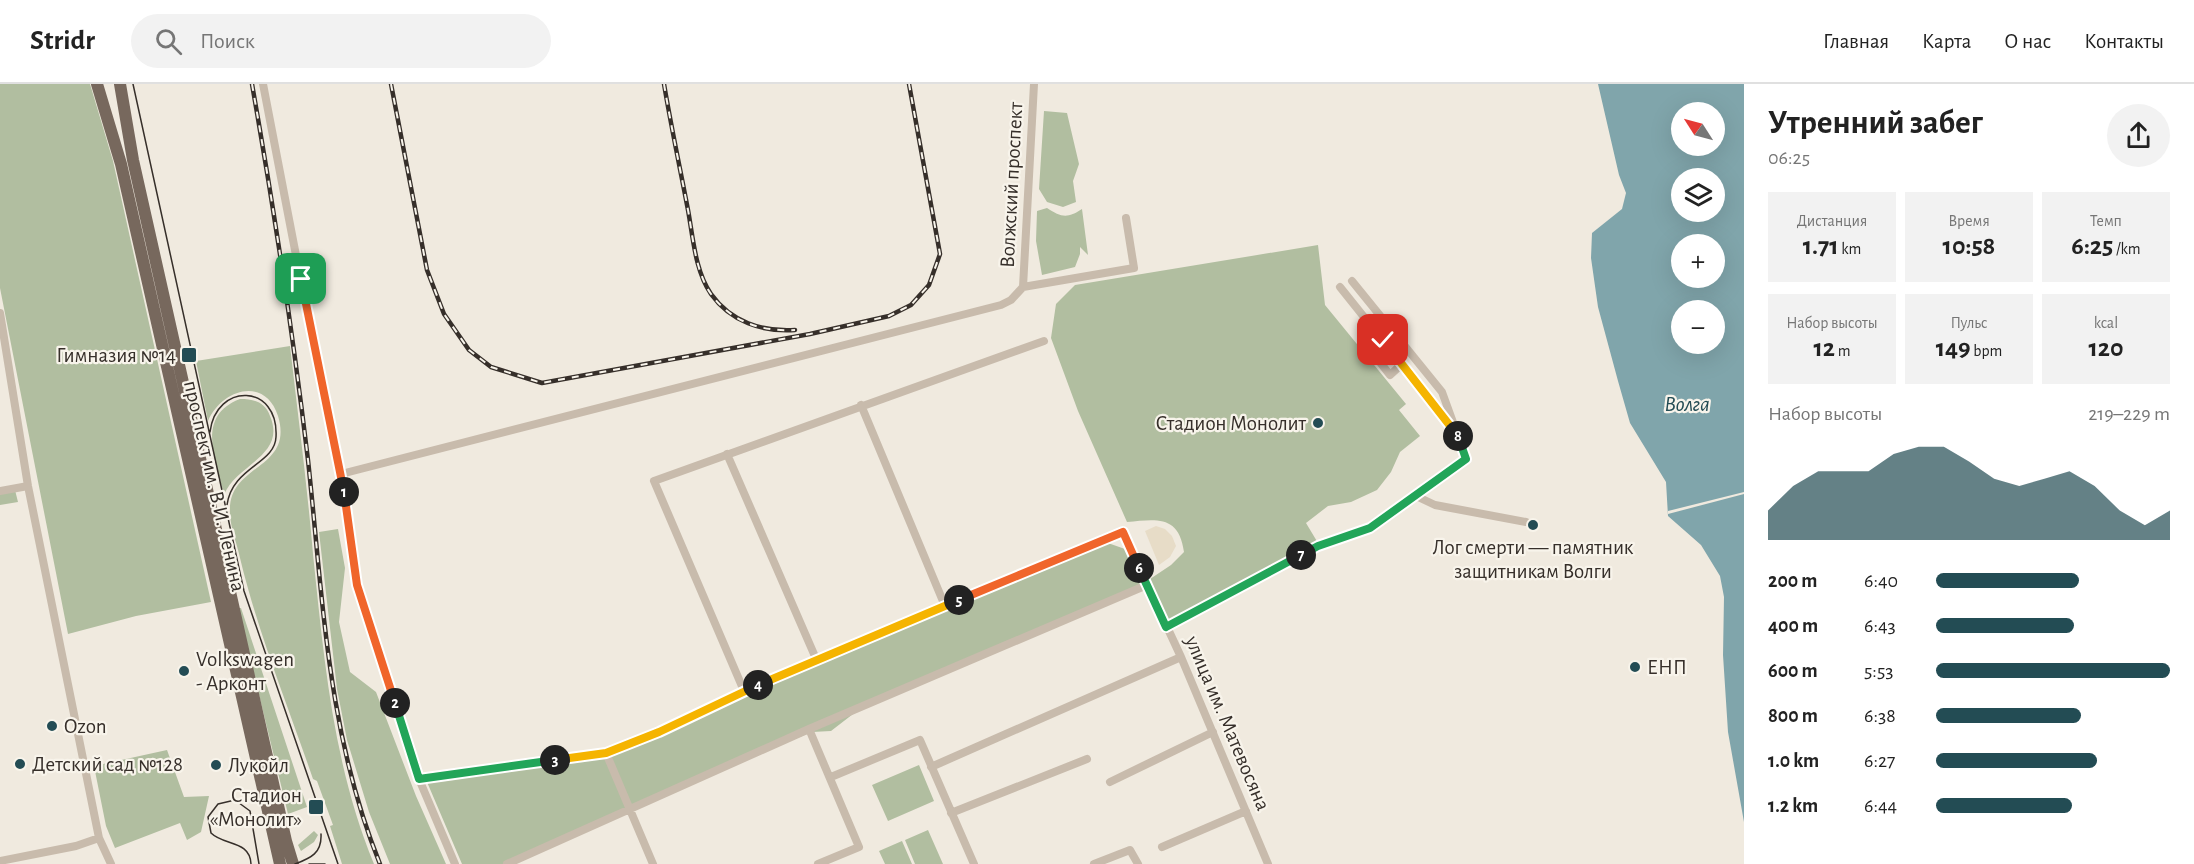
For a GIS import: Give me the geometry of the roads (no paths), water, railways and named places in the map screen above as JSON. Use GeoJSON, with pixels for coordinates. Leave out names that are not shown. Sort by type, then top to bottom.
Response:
{"type":"FeatureCollection","features":[{"type":"Feature","properties":{"kind":"main road","name":"проспект им. В.И. Ленина"},"geometry":{"type":"LineString","coordinates":[[97,84],[124,176],[280,864]]}},
{"type":"Feature","properties":{"kind":"main road","name":"проспект им. В.И. Ленина"},"geometry":{"type":"LineString","coordinates":[[120,84],[133,160],[293,864]]}},
{"type":"Feature","properties":{"kind":"street"},"geometry":{"type":"LineString","coordinates":[[263,84],[325,406],[341,474],[357,585],[419,779],[455,864]]}},
{"type":"Feature","properties":{"kind":"street","name":"Волжский проспект"},"geometry":{"type":"LineString","coordinates":[[1023,287],[1034,84]]}},
{"type":"Feature","properties":{"kind":"street"},"geometry":{"type":"LineString","coordinates":[[341,474],[1001,305],[1011,300],[1023,287],[1134,268],[1126,218]]}},
{"type":"Feature","properties":{"kind":"street"},"geometry":{"type":"LineString","coordinates":[[1166,627],[1318,546],[1370,528],[1466,459],[1442,392],[1352,281]]}},
{"type":"Feature","properties":{"kind":"street"},"geometry":{"type":"LineString","coordinates":[[1341,287],[1456,432]]}},
{"type":"Feature","properties":{"kind":"street"},"geometry":{"type":"LineString","coordinates":[[0,313],[28,486],[99,838],[111,864]]}},
{"type":"Feature","properties":{"kind":"street"},"geometry":{"type":"LineString","coordinates":[[744,691],[654,481],[1044,341]]}},
{"type":"Feature","properties":{"kind":"street"},"geometry":{"type":"LineString","coordinates":[[1384,342],[1372,352],[1390,375],[1402,364]]}},
{"type":"Feature","properties":{"kind":"street"},"geometry":{"type":"LineString","coordinates":[[1381,363],[1393,353]]}},
{"type":"Feature","properties":{"kind":"street"},"geometry":{"type":"LineString","coordinates":[[1431,401],[1442,392]]}},
{"type":"Feature","properties":{"kind":"street"},"geometry":{"type":"LineString","coordinates":[[419,779],[606,753],[659,732],[744,691],[945,606],[861,405]]}},
{"type":"Feature","properties":{"kind":"street"},"geometry":{"type":"LineString","coordinates":[[727,454],[817,661]]}},
{"type":"Feature","properties":{"kind":"street"},"geometry":{"type":"LineString","coordinates":[[0,491],[28,486]]}},
{"type":"Feature","properties":{"kind":"street"},"geometry":{"type":"LineString","coordinates":[[1416,496],[1435,505],[1526,522]]}},
{"type":"Feature","properties":{"kind":"street","name":"улица им. Матевосяна"},"geometry":{"type":"LineString","coordinates":[[945,606],[1123,532],[1181,657],[1268,864]]}},
{"type":"Feature","properties":{"kind":"street"},"geometry":{"type":"LineString","coordinates":[[507,864],[809,729],[1147,585]]}},
{"type":"Feature","properties":{"kind":"street"},"geometry":{"type":"LineString","coordinates":[[931,767],[1181,657]]}},
{"type":"Feature","properties":{"kind":"street"},"geometry":{"type":"LineString","coordinates":[[809,729],[859,847],[818,864]]}},
{"type":"Feature","properties":{"kind":"street"},"geometry":{"type":"LineString","coordinates":[[1110,782],[1212,732]]}},
{"type":"Feature","properties":{"kind":"street"},"geometry":{"type":"LineString","coordinates":[[831,777],[920,740],[974,864]]}},
{"type":"Feature","properties":{"kind":"street"},"geometry":{"type":"LineString","coordinates":[[606,753],[653,864]]}},
{"type":"Feature","properties":{"kind":"street"},"geometry":{"type":"LineString","coordinates":[[951,813],[1087,759]]}},
{"type":"Feature","properties":{"kind":"street"},"geometry":{"type":"LineString","coordinates":[[1162,847],[1246,811]]}},
{"type":"Feature","properties":{"kind":"street"},"geometry":{"type":"LineString","coordinates":[[0,861],[76,846],[99,838]]}},
{"type":"Feature","properties":{"kind":"street"},"geometry":{"type":"LineString","coordinates":[[1094,864],[1130,849],[1138,864]]}},
{"type":"Feature","properties":{"kind":"water","name":"Волга"},"geometry":{"type":"Polygon","coordinates":[[[1598,84],[1744,84],[1744,822],[1728,732],[1723,655],[1724,597],[1720,576],[1701,545],[1668,516],[1666,482],[1630,423],[1598,307],[1591,258],[1592,233],[1622,209],[1626,193],[1619,175],[1598,84]]]}},
{"type":"Feature","properties":{"kind":"tram line"},"geometry":{"type":"LineString","coordinates":[[133,84],[244,591],[338,864]]}},
{"type":"Feature","properties":{"kind":"tram line"},"geometry":{"type":"LineString","coordinates":[[210,432],[215,416],[223,404],[234,397],[246,396],[258,399],[268,406],[274,419],[276,437],[274,446],[269,454],[237,482],[227,505]]}},
{"type":"Feature","properties":{"kind":"tram line"},"geometry":{"type":"LineString","coordinates":[[251,864],[250,856],[241,847],[211,833],[208,817],[218,804],[235,800],[250,811],[259,864]]}},
{"type":"Feature","properties":{"kind":"tram line"},"geometry":{"type":"LineString","coordinates":[[295,864],[314,854],[320,846],[321,834]]}},
{"type":"Feature","properties":{"kind":"tram line"},"geometry":{"type":"LineString","coordinates":[[309,864],[325,864]]}},
{"type":"Feature","properties":{"kind":"railway"},"geometry":{"type":"LineString","coordinates":[[252,84],[296,366],[323,614],[338,715],[348,765],[362,815],[380,864]]}},
{"type":"Feature","properties":{"kind":"railway"},"geometry":{"type":"LineString","coordinates":[[391,84],[427,270],[444,314],[469,350],[491,367],[542,383],[810,334],[889,316],[911,305],[929,285],[940,254],[909,84]]}},
{"type":"Feature","properties":{"kind":"railway"},"geometry":{"type":"LineString","coordinates":[[664,84],[695,254],[706,285],[719,304],[738,318],[759,327],[795,330]]}},
{"type":"Feature","properties":{"kind":"place","name":"Гимназия №14"},"geometry":{"type":"Point","coordinates":[189,355]}},
{"type":"Feature","properties":{"kind":"place","name":"Стадион Монолит"},"geometry":{"type":"Point","coordinates":[1318,423]}},
{"type":"Feature","properties":{"kind":"place","name":"Лог смерти — памятник защитникам Волги"},"geometry":{"type":"Point","coordinates":[1533,525]}},
{"type":"Feature","properties":{"kind":"place","name":"ЕНП"},"geometry":{"type":"Point","coordinates":[1635,667]}},
{"type":"Feature","properties":{"kind":"place","name":"Volkswagen - Арконт"},"geometry":{"type":"Point","coordinates":[184,671]}},
{"type":"Feature","properties":{"kind":"place","name":"Ozon"},"geometry":{"type":"Point","coordinates":[52,726]}},
{"type":"Feature","properties":{"kind":"place","name":"Детский сад №128"},"geometry":{"type":"Point","coordinates":[20,764]}},
{"type":"Feature","properties":{"kind":"place","name":"Лукойл"},"geometry":{"type":"Point","coordinates":[216,765]}},
{"type":"Feature","properties":{"kind":"place","name":"Стадион «Монолит»"},"geometry":{"type":"Point","coordinates":[316,807]}}]}
